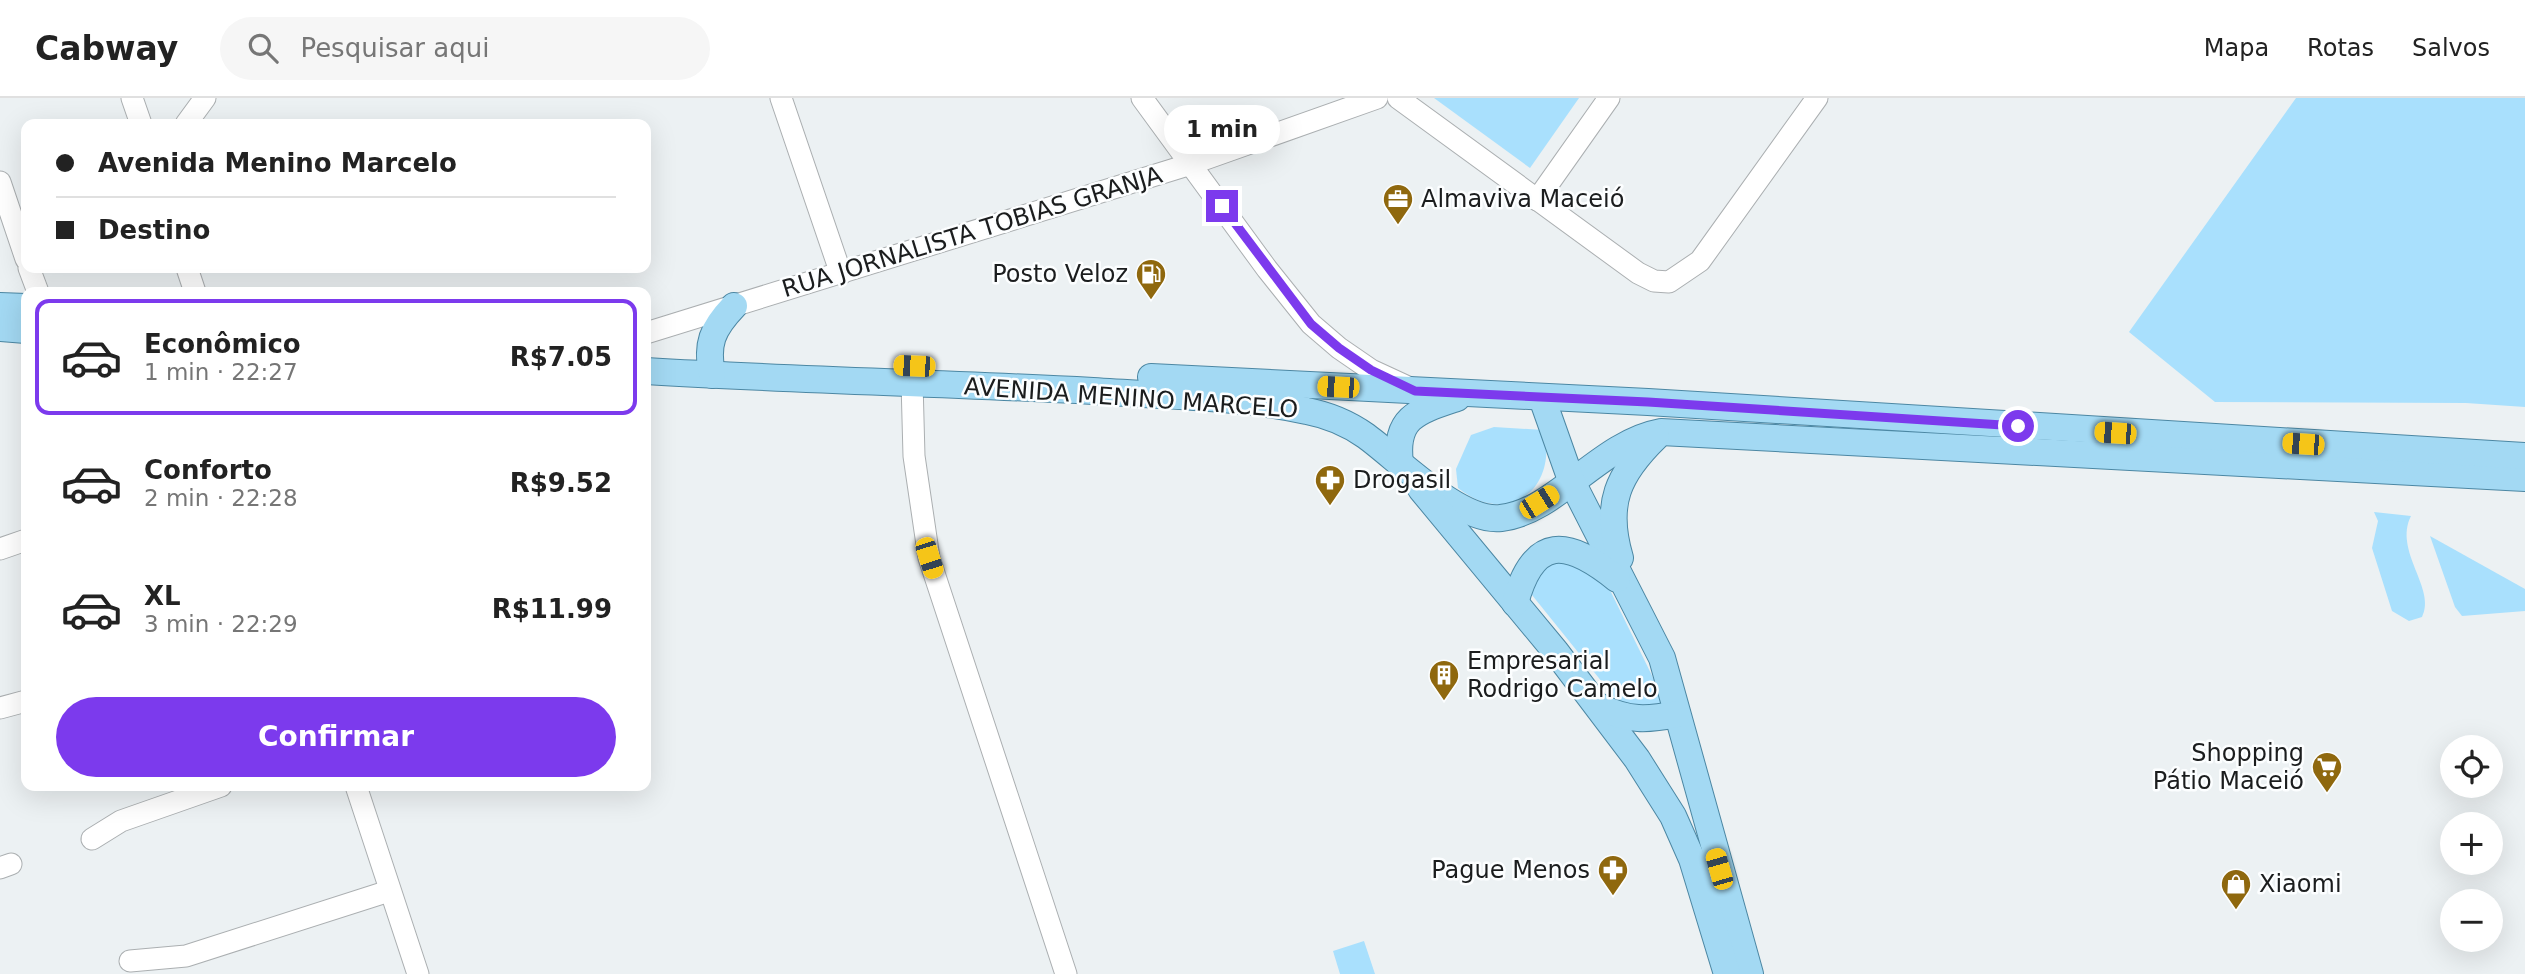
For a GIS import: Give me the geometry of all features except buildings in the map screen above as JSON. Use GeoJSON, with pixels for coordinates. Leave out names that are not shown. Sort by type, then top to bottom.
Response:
{"type":"FeatureCollection","features":[{"type":"Feature","properties":{"kind":"main road"},"geometry":{"type":"LineString","coordinates":[[0,306],[21,307]]}},
{"type":"Feature","properties":{"kind":"main road"},"geometry":{"type":"LineString","coordinates":[[710,367],[711,334],[734,306]]}},
{"type":"Feature","properties":{"kind":"main road"},"geometry":{"type":"LineString","coordinates":[[0,328],[21,330]]}},
{"type":"Feature","properties":{"kind":"main road","name":"AVENIDA MENINO MARCELO"},"geometry":{"type":"LineString","coordinates":[[651,355],[710,367],[1254,402],[1307,411],[1332,417],[1364,435],[1459,506],[1482,518],[1503,518],[1525,511],[1626,443],[1661,432],[2525,478]]}},
{"type":"Feature","properties":{"kind":"main road","name":"AVENIDA MENINO MARCELO"},"geometry":{"type":"LineString","coordinates":[[651,371],[710,367],[1415,391],[1648,402],[2525,456]]}},
{"type":"Feature","properties":{"kind":"main road"},"geometry":{"type":"LineString","coordinates":[[1468,395],[1416,413],[1406,422],[1398,446],[1400,463],[1600,707],[1673,816],[1692,859],[1727,974]]}},
{"type":"Feature","properties":{"kind":"main road"},"geometry":{"type":"LineString","coordinates":[[1542,398],[1571,480],[1662,658],[1750,974]]}},
{"type":"Feature","properties":{"kind":"main road"},"geometry":{"type":"LineString","coordinates":[[1627,592],[1614,526],[1615,499],[1632,460],[1661,432]]}},
{"type":"Feature","properties":{"kind":"main road"},"geometry":{"type":"LineString","coordinates":[[1515,603],[1523,574],[1532,562],[1548,552],[1566,550],[1591,558],[1627,592]]}},
{"type":"Feature","properties":{"kind":"main road"},"geometry":{"type":"LineString","coordinates":[[1600,707],[1623,718],[1645,721],[1677,714]]}},
{"type":"Feature","properties":{"kind":"street"},"geometry":{"type":"LineString","coordinates":[[132,98],[139,119]]}},
{"type":"Feature","properties":{"kind":"street"},"geometry":{"type":"LineString","coordinates":[[190,119],[205,98]]}},
{"type":"Feature","properties":{"kind":"street"},"geometry":{"type":"LineString","coordinates":[[781,98],[841,274]]}},
{"type":"Feature","properties":{"kind":"street"},"geometry":{"type":"LineString","coordinates":[[1142,98],[1267,269],[1311,324],[1371,370],[1415,391]]}},
{"type":"Feature","properties":{"kind":"street","name":"RUA JORNALISTA TOBIAS GRANJA"},"geometry":{"type":"LineString","coordinates":[[651,331],[1191,164],[1377,98]]}},
{"type":"Feature","properties":{"kind":"street"},"geometry":{"type":"LineString","coordinates":[[1398,98],[1638,273],[1654,281],[1669,282],[1700,261],[1817,98]]}},
{"type":"Feature","properties":{"kind":"street"},"geometry":{"type":"LineString","coordinates":[[1537,200],[1609,98]]}},
{"type":"Feature","properties":{"kind":"street"},"geometry":{"type":"LineString","coordinates":[[0,182],[21,244]]}},
{"type":"Feature","properties":{"kind":"street"},"geometry":{"type":"LineString","coordinates":[[912,382],[914,456],[929,558],[1066,974]]}},
{"type":"Feature","properties":{"kind":"street"},"geometry":{"type":"LineString","coordinates":[[0,549],[21,542]]}},
{"type":"Feature","properties":{"kind":"street"},"geometry":{"type":"LineString","coordinates":[[0,708],[21,702]]}},
{"type":"Feature","properties":{"kind":"street"},"geometry":{"type":"LineString","coordinates":[[92,839],[121,821],[206,791]]}},
{"type":"Feature","properties":{"kind":"street"},"geometry":{"type":"LineString","coordinates":[[358,791],[418,974]]}},
{"type":"Feature","properties":{"kind":"street"},"geometry":{"type":"LineString","coordinates":[[130,961],[186,956],[389,891]]}},
{"type":"Feature","properties":{"kind":"shaded area"},"geometry":{"type":"Polygon","coordinates":[[[1434,98],[1579,98],[1530,168],[1434,98]]]}},
{"type":"Feature","properties":{"kind":"shaded area"},"geometry":{"type":"Polygon","coordinates":[[[2296,98],[2525,98],[2525,407],[2466,403],[2215,402],[2129,332],[2296,98]]]}},
{"type":"Feature","properties":{"kind":"shaded area"},"geometry":{"type":"Polygon","coordinates":[[[1494,427],[1544,430],[1544,470],[1536,485],[1525,496],[1511,503],[1494,504],[1477,499],[1458,488],[1456,469],[1471,435],[1494,427]]]}},
{"type":"Feature","properties":{"kind":"shaded area"},"geometry":{"type":"Polygon","coordinates":[[[2374,512],[2411,516],[2407,543],[2424,594],[2422,617],[2409,621],[2392,611],[2372,548],[2378,521],[2374,512]]]}},
{"type":"Feature","properties":{"kind":"shaded area"},"geometry":{"type":"Polygon","coordinates":[[[2430,536],[2525,589],[2525,611],[2462,616],[2455,607],[2430,536]]]}},
{"type":"Feature","properties":{"kind":"shaded area"},"geometry":{"type":"Polygon","coordinates":[[[1558,556],[1607,584],[1664,700],[1655,710],[1623,708],[1532,595],[1532,570],[1558,556]]]}},
{"type":"Feature","properties":{"kind":"shaded area"},"geometry":{"type":"Polygon","coordinates":[[[1364,941],[1375,974],[1340,974],[1333,951],[1364,941]]]}},
{"type":"Feature","properties":{"kind":"place","name":"Almaviva Maceió"},"geometry":{"type":"Point","coordinates":[1398,226]}},
{"type":"Feature","properties":{"kind":"place","name":"Posto Veloz"},"geometry":{"type":"Point","coordinates":[1151,301]}},
{"type":"Feature","properties":{"kind":"place","name":"Drogasil"},"geometry":{"type":"Point","coordinates":[1330,507]}},
{"type":"Feature","properties":{"kind":"place","name":"Empresarial Rodrigo Camelo"},"geometry":{"type":"Point","coordinates":[1444,702]}},
{"type":"Feature","properties":{"kind":"place","name":"Shopping Pátio Maceió"},"geometry":{"type":"Point","coordinates":[2327,794]}},
{"type":"Feature","properties":{"kind":"place","name":"Pague Menos"},"geometry":{"type":"Point","coordinates":[1613,897]}},
{"type":"Feature","properties":{"kind":"place","name":"Xiaomi"},"geometry":{"type":"Point","coordinates":[2236,911]}},
{"type":"Feature","properties":{"kind":"route"},"geometry":{"type":"LineString","coordinates":[[1222,206],[1311,324],[1371,370],[1415,391],[1583,398],[2018,426]]}}]}
